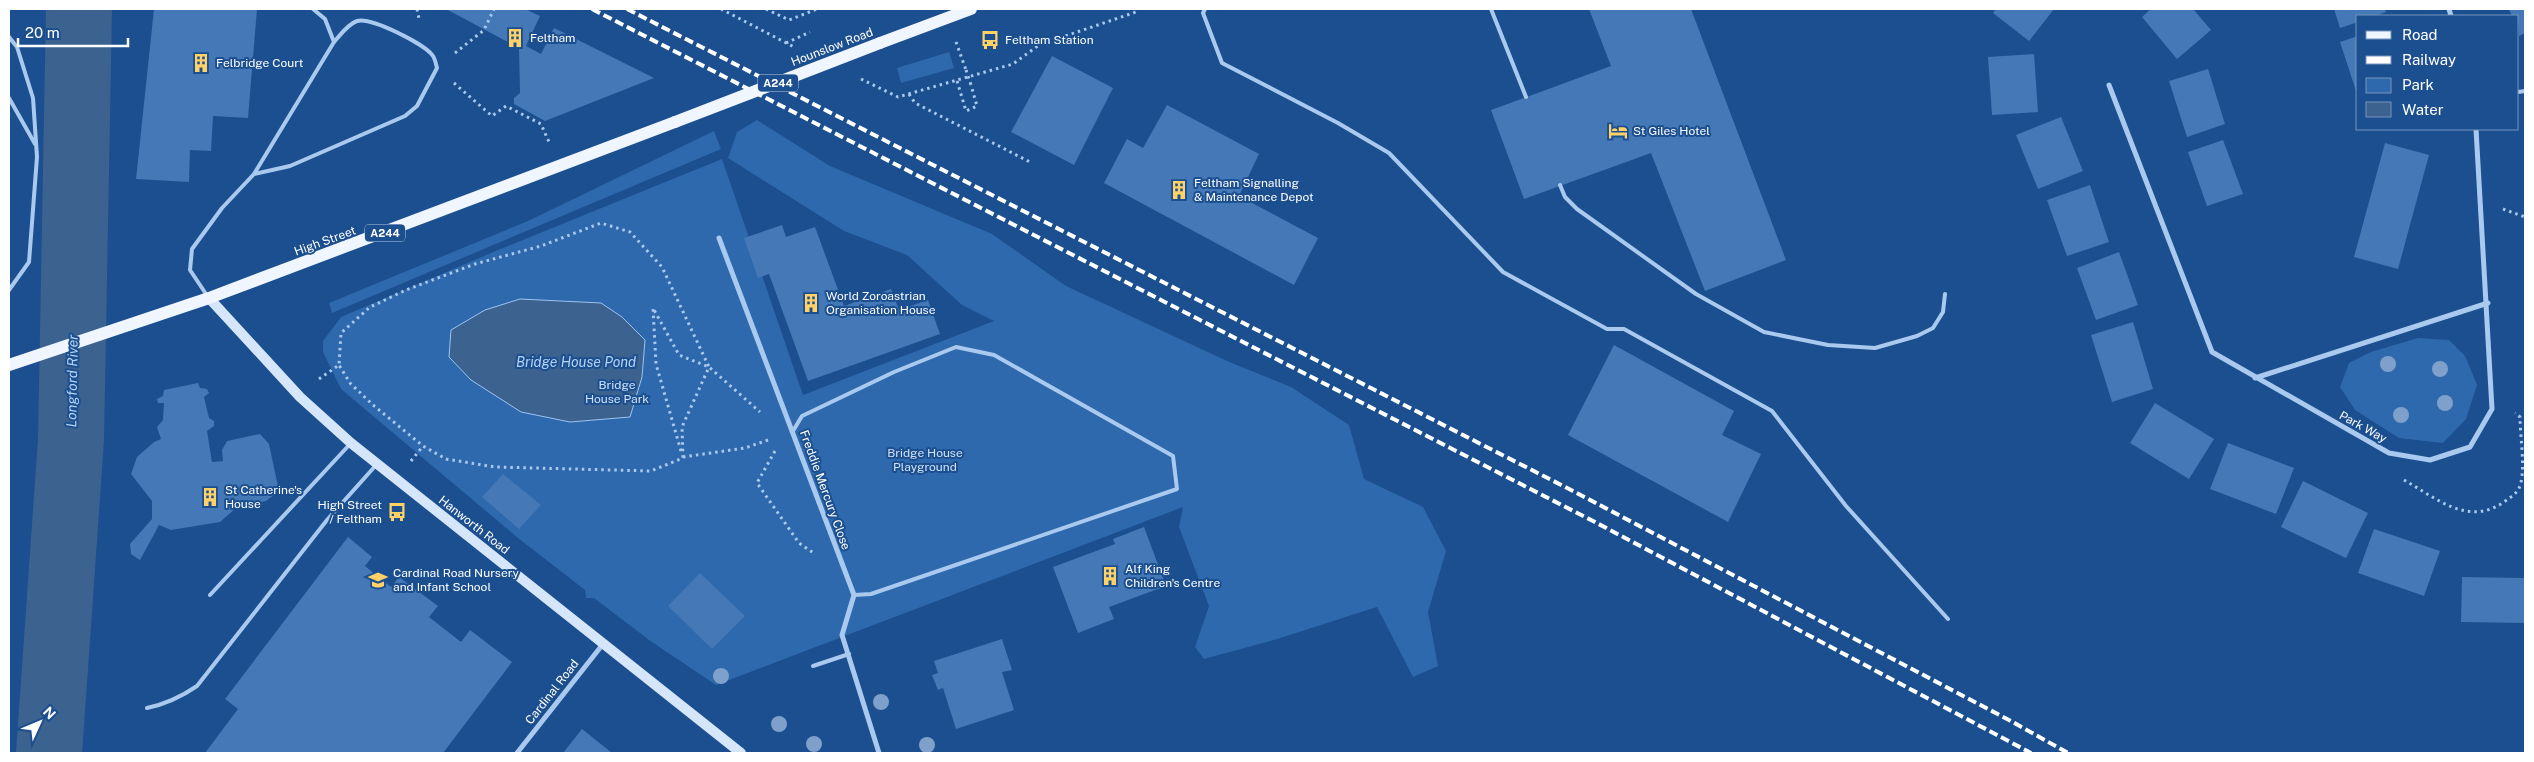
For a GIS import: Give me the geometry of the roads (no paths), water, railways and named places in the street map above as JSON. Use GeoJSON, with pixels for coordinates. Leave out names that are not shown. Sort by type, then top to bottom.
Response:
{"type":"FeatureCollection","features":[{"type":"Feature","properties":{"kind":"main road","name":"Hounslow Road"},"geometry":{"type":"LineString","coordinates":[[676,122],[971,9]]}},
{"type":"Feature","properties":{"kind":"main road","name":"High Street"},"geometry":{"type":"LineString","coordinates":[[9,365],[209,298],[676,122]]}},
{"type":"Feature","properties":{"kind":"main road","name":"Hanworth Road"},"geometry":{"type":"LineString","coordinates":[[209,298],[300,398],[351,443],[741,753]]}},
{"type":"Feature","properties":{"kind":"street","name":"Park Way"},"geometry":{"type":"LineString","coordinates":[[2109,85],[2212,352],[2389,453],[2430,460],[2470,447],[2492,409],[2488,303],[2476,130]]}},
{"type":"Feature","properties":{"kind":"street","name":"Freddie Mercury Close"},"geometry":{"type":"LineString","coordinates":[[719,238],[854,595]]}},
{"type":"Feature","properties":{"kind":"street"},"geometry":{"type":"LineString","coordinates":[[2255,378],[2488,303]]}},
{"type":"Feature","properties":{"kind":"street"},"geometry":{"type":"LineString","coordinates":[[854,595],[842,635],[879,753]]}},
{"type":"Feature","properties":{"kind":"street","name":"Cardinal Road"},"geometry":{"type":"LineString","coordinates":[[516,753],[604,643]]}},
{"type":"Feature","properties":{"kind":"lane"},"geometry":{"type":"LineString","coordinates":[[312,9],[325,19],[334,42]]}},
{"type":"Feature","properties":{"kind":"lane"},"geometry":{"type":"LineString","coordinates":[[1205,9],[1203,13],[1222,63],[1338,123],[1388,153],[1504,272],[1607,329],[1624,329],[1772,411],[1846,506],[1948,619]]}},
{"type":"Feature","properties":{"kind":"lane"},"geometry":{"type":"LineString","coordinates":[[1490,9],[1526,97]]}},
{"type":"Feature","properties":{"kind":"lane"},"geometry":{"type":"LineString","coordinates":[[209,298],[190,270],[192,249],[222,208],[254,174],[334,42],[346,29],[357,21],[374,22],[427,49],[434,57],[436,68],[416,106],[405,116],[290,166],[254,174]]}},
{"type":"Feature","properties":{"kind":"lane"},"geometry":{"type":"LineString","coordinates":[[9,37],[17,47],[33,98],[36,145],[29,262],[9,290]]}},
{"type":"Feature","properties":{"kind":"lane"},"geometry":{"type":"LineString","coordinates":[[9,98],[36,145]]}},
{"type":"Feature","properties":{"kind":"lane"},"geometry":{"type":"LineString","coordinates":[[1560,185],[1565,197],[1577,209],[1696,294],[1764,332],[1828,346],[1875,348],[1917,336],[1933,328],[1943,312],[1945,294]]}},
{"type":"Feature","properties":{"kind":"lane"},"geometry":{"type":"LineString","coordinates":[[793,431],[802,416],[894,372],[956,347],[994,354],[1173,456],[1177,489],[871,594],[854,595]]}},
{"type":"Feature","properties":{"kind":"lane"},"geometry":{"type":"LineString","coordinates":[[210,595],[351,443]]}},
{"type":"Feature","properties":{"kind":"lane"},"geometry":{"type":"LineString","coordinates":[[147,708],[170,702],[197,686],[327,520],[377,464]]}},
{"type":"Feature","properties":{"kind":"lane"},"geometry":{"type":"LineString","coordinates":[[813,666],[848,654]]}},
{"type":"Feature","properties":{"kind":"water","name":"Bridge House Pond"},"geometry":{"type":"Polygon","coordinates":[[[520,299],[601,303],[622,317],[645,340],[642,377],[630,417],[570,422],[521,412],[471,380],[449,357],[451,330],[485,310],[520,299]]]}},
{"type":"Feature","properties":{"kind":"waterway","name":"Longford River"},"geometry":{"type":"LineString","coordinates":[[49,753],[71,440],[79,9]]}},
{"type":"Feature","properties":{"kind":"railway"},"geometry":{"type":"LineString","coordinates":[[592,9],[1593,521],[2031,753]]}},
{"type":"Feature","properties":{"kind":"railway"},"geometry":{"type":"LineString","coordinates":[[627,9],[1573,491],[2009,720],[2068,753]]}},
{"type":"Feature","properties":{"kind":"place","name":"Feltham"},"geometry":{"type":"Point","coordinates":[515,38]}},
{"type":"Feature","properties":{"kind":"place","name":"Feltham Station"},"geometry":{"type":"Point","coordinates":[990,40]}},
{"type":"Feature","properties":{"kind":"place","name":"Felbridge Court"},"geometry":{"type":"Point","coordinates":[201,63]}},
{"type":"Feature","properties":{"kind":"place","name":"St Giles Hotel"},"geometry":{"type":"Point","coordinates":[1618,131]}},
{"type":"Feature","properties":{"kind":"place","name":"Feltham Signalling & Maintenance Depot"},"geometry":{"type":"Point","coordinates":[1179,190]}},
{"type":"Feature","properties":{"kind":"place","name":"World Zoroastrian Organisation House"},"geometry":{"type":"Point","coordinates":[811,303]}},
{"type":"Feature","properties":{"kind":"place","name":"St Catherine's House"},"geometry":{"type":"Point","coordinates":[210,497]}},
{"type":"Feature","properties":{"kind":"place","name":"High Street / Feltham"},"geometry":{"type":"Point","coordinates":[397,512]}},
{"type":"Feature","properties":{"kind":"place","name":"Alf King Children's Centre"},"geometry":{"type":"Point","coordinates":[1110,576]}},
{"type":"Feature","properties":{"kind":"place","name":"Cardinal Road Nursery and Infant School"},"geometry":{"type":"Point","coordinates":[378,580]}},
{"type":"Feature","properties":{"kind":"park label","name":"Bridge House Park"},"geometry":{"type":"Point","coordinates":[617,392]}},
{"type":"Feature","properties":{"kind":"park label","name":"Bridge House Playground"},"geometry":{"type":"Point","coordinates":[925,460]}}]}
